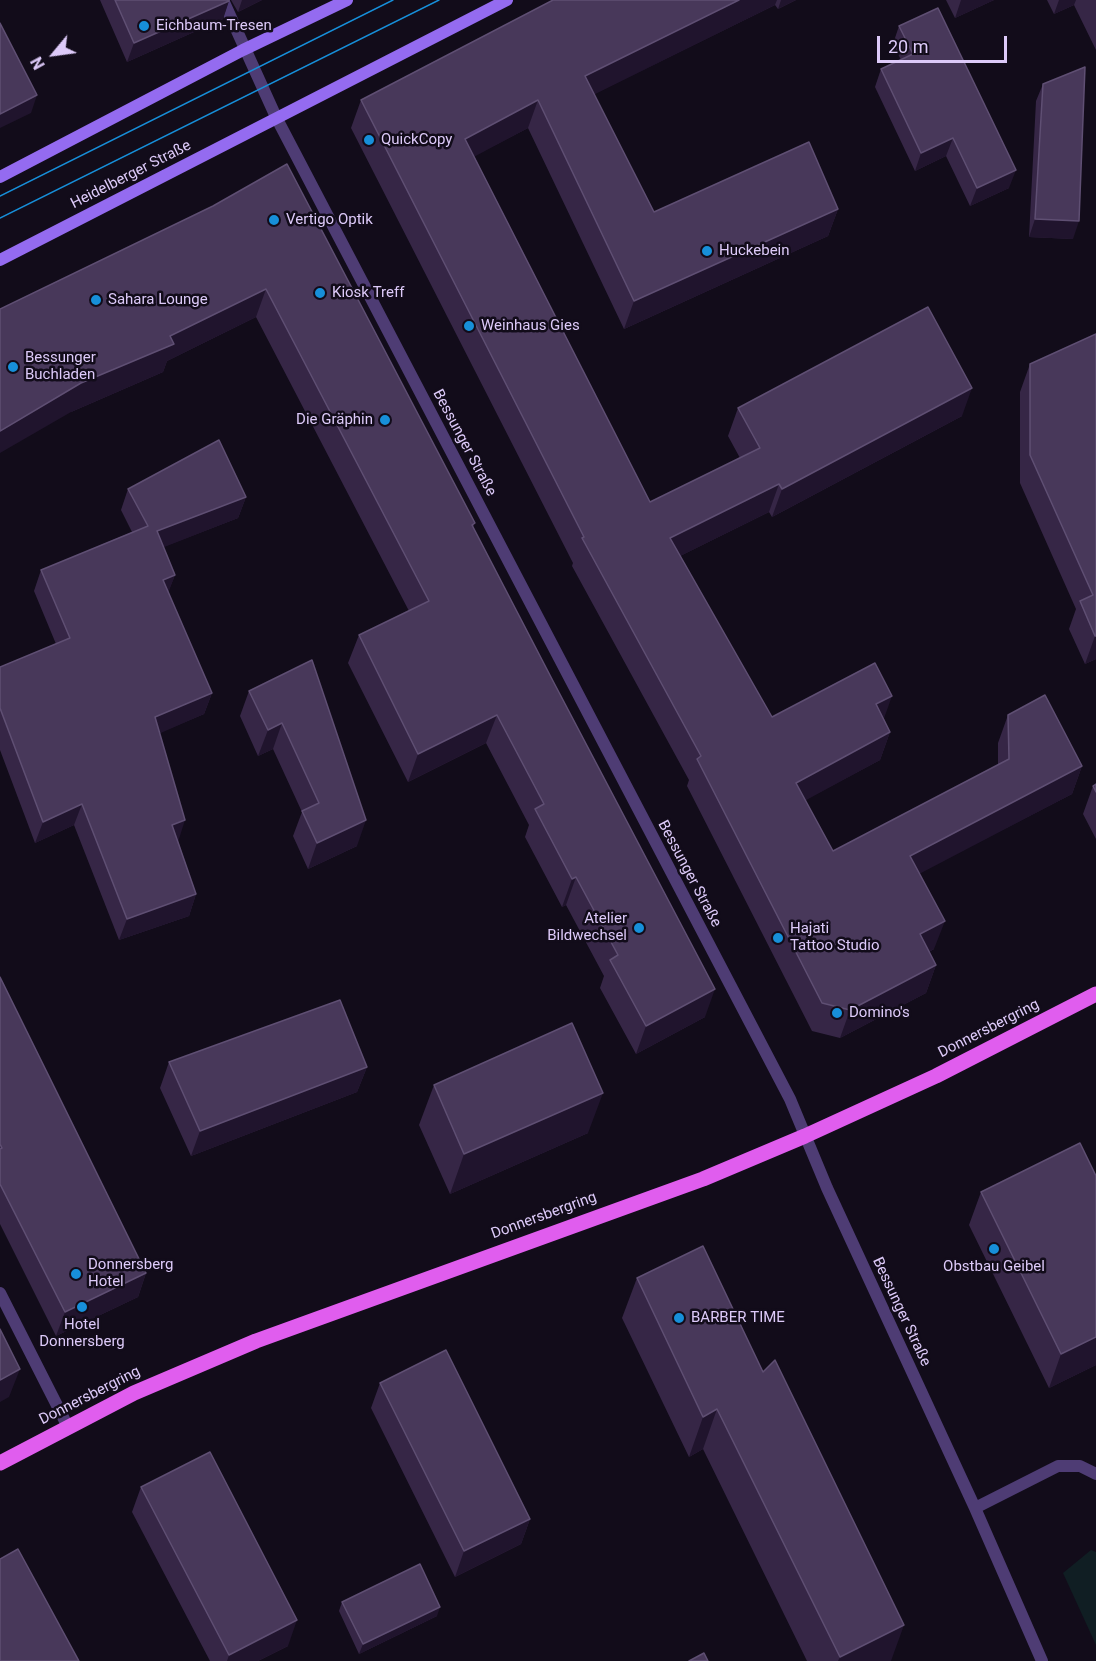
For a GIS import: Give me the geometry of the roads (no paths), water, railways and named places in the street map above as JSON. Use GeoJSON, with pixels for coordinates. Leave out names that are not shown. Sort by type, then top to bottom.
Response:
{"type":"FeatureCollection","features":[{"type":"Feature","properties":{"kind":"main road"},"geometry":{"type":"LineString","coordinates":[[0,177],[243,50],[347,0]]}},
{"type":"Feature","properties":{"kind":"main road","name":"Heidelberger Straße"},"geometry":{"type":"LineString","coordinates":[[0,260],[507,0]]}},
{"type":"Feature","properties":{"kind":"main road","name":"Donnersbergring"},"geometry":{"type":"LineString","coordinates":[[0,1463],[134,1393],[256,1341],[703,1179],[805,1136],[936,1076],[1096,994]]}},
{"type":"Feature","properties":{"kind":"street"},"geometry":{"type":"LineString","coordinates":[[223,0],[243,50],[276,117]]}},
{"type":"Feature","properties":{"kind":"street","name":"Bessunger Straße"},"geometry":{"type":"LineString","coordinates":[[276,117],[772,1064],[975,1508],[1038,1660]]}},
{"type":"Feature","properties":{"kind":"street"},"geometry":{"type":"LineString","coordinates":[[0,1293],[68,1427]]}},
{"type":"Feature","properties":{"kind":"street"},"geometry":{"type":"LineString","coordinates":[[975,1508],[1058,1466],[1080,1466],[1096,1474]]}},
{"type":"Feature","properties":{"kind":"tram line"},"geometry":{"type":"LineString","coordinates":[[0,196],[393,0]]}},
{"type":"Feature","properties":{"kind":"tram line"},"geometry":{"type":"LineString","coordinates":[[0,218],[439,0]]}},
{"type":"Feature","properties":{"kind":"place","name":"Eichbaum-Tresen"},"geometry":{"type":"Point","coordinates":[144,26]}},
{"type":"Feature","properties":{"kind":"place","name":"QuickCopy"},"geometry":{"type":"Point","coordinates":[369,140]}},
{"type":"Feature","properties":{"kind":"place","name":"Vertigo Optik"},"geometry":{"type":"Point","coordinates":[274,220]}},
{"type":"Feature","properties":{"kind":"place","name":"Huckebein"},"geometry":{"type":"Point","coordinates":[707,251]}},
{"type":"Feature","properties":{"kind":"place","name":"Kiosk Treff"},"geometry":{"type":"Point","coordinates":[320,293]}},
{"type":"Feature","properties":{"kind":"place","name":"Sahara Lounge"},"geometry":{"type":"Point","coordinates":[96,300]}},
{"type":"Feature","properties":{"kind":"place","name":"Weinhaus Gies"},"geometry":{"type":"Point","coordinates":[469,326]}},
{"type":"Feature","properties":{"kind":"place","name":"Bessunger Buchladen"},"geometry":{"type":"Point","coordinates":[13,367]}},
{"type":"Feature","properties":{"kind":"place","name":"Die Gräphin"},"geometry":{"type":"Point","coordinates":[385,420]}},
{"type":"Feature","properties":{"kind":"place","name":"Atelier Bildwechsel"},"geometry":{"type":"Point","coordinates":[639,928]}},
{"type":"Feature","properties":{"kind":"place","name":"Hajati Tattoo Studio"},"geometry":{"type":"Point","coordinates":[778,938]}},
{"type":"Feature","properties":{"kind":"place","name":"Domino's"},"geometry":{"type":"Point","coordinates":[837,1013]}},
{"type":"Feature","properties":{"kind":"place","name":"Obstbau Geibel"},"geometry":{"type":"Point","coordinates":[994,1249]}},
{"type":"Feature","properties":{"kind":"place","name":"Donnersberg Hotel"},"geometry":{"type":"Point","coordinates":[76,1274]}},
{"type":"Feature","properties":{"kind":"place","name":"Hotel Donnersberg"},"geometry":{"type":"Point","coordinates":[82,1307]}},
{"type":"Feature","properties":{"kind":"place","name":"BARBER TIME"},"geometry":{"type":"Point","coordinates":[679,1318]}}]}
